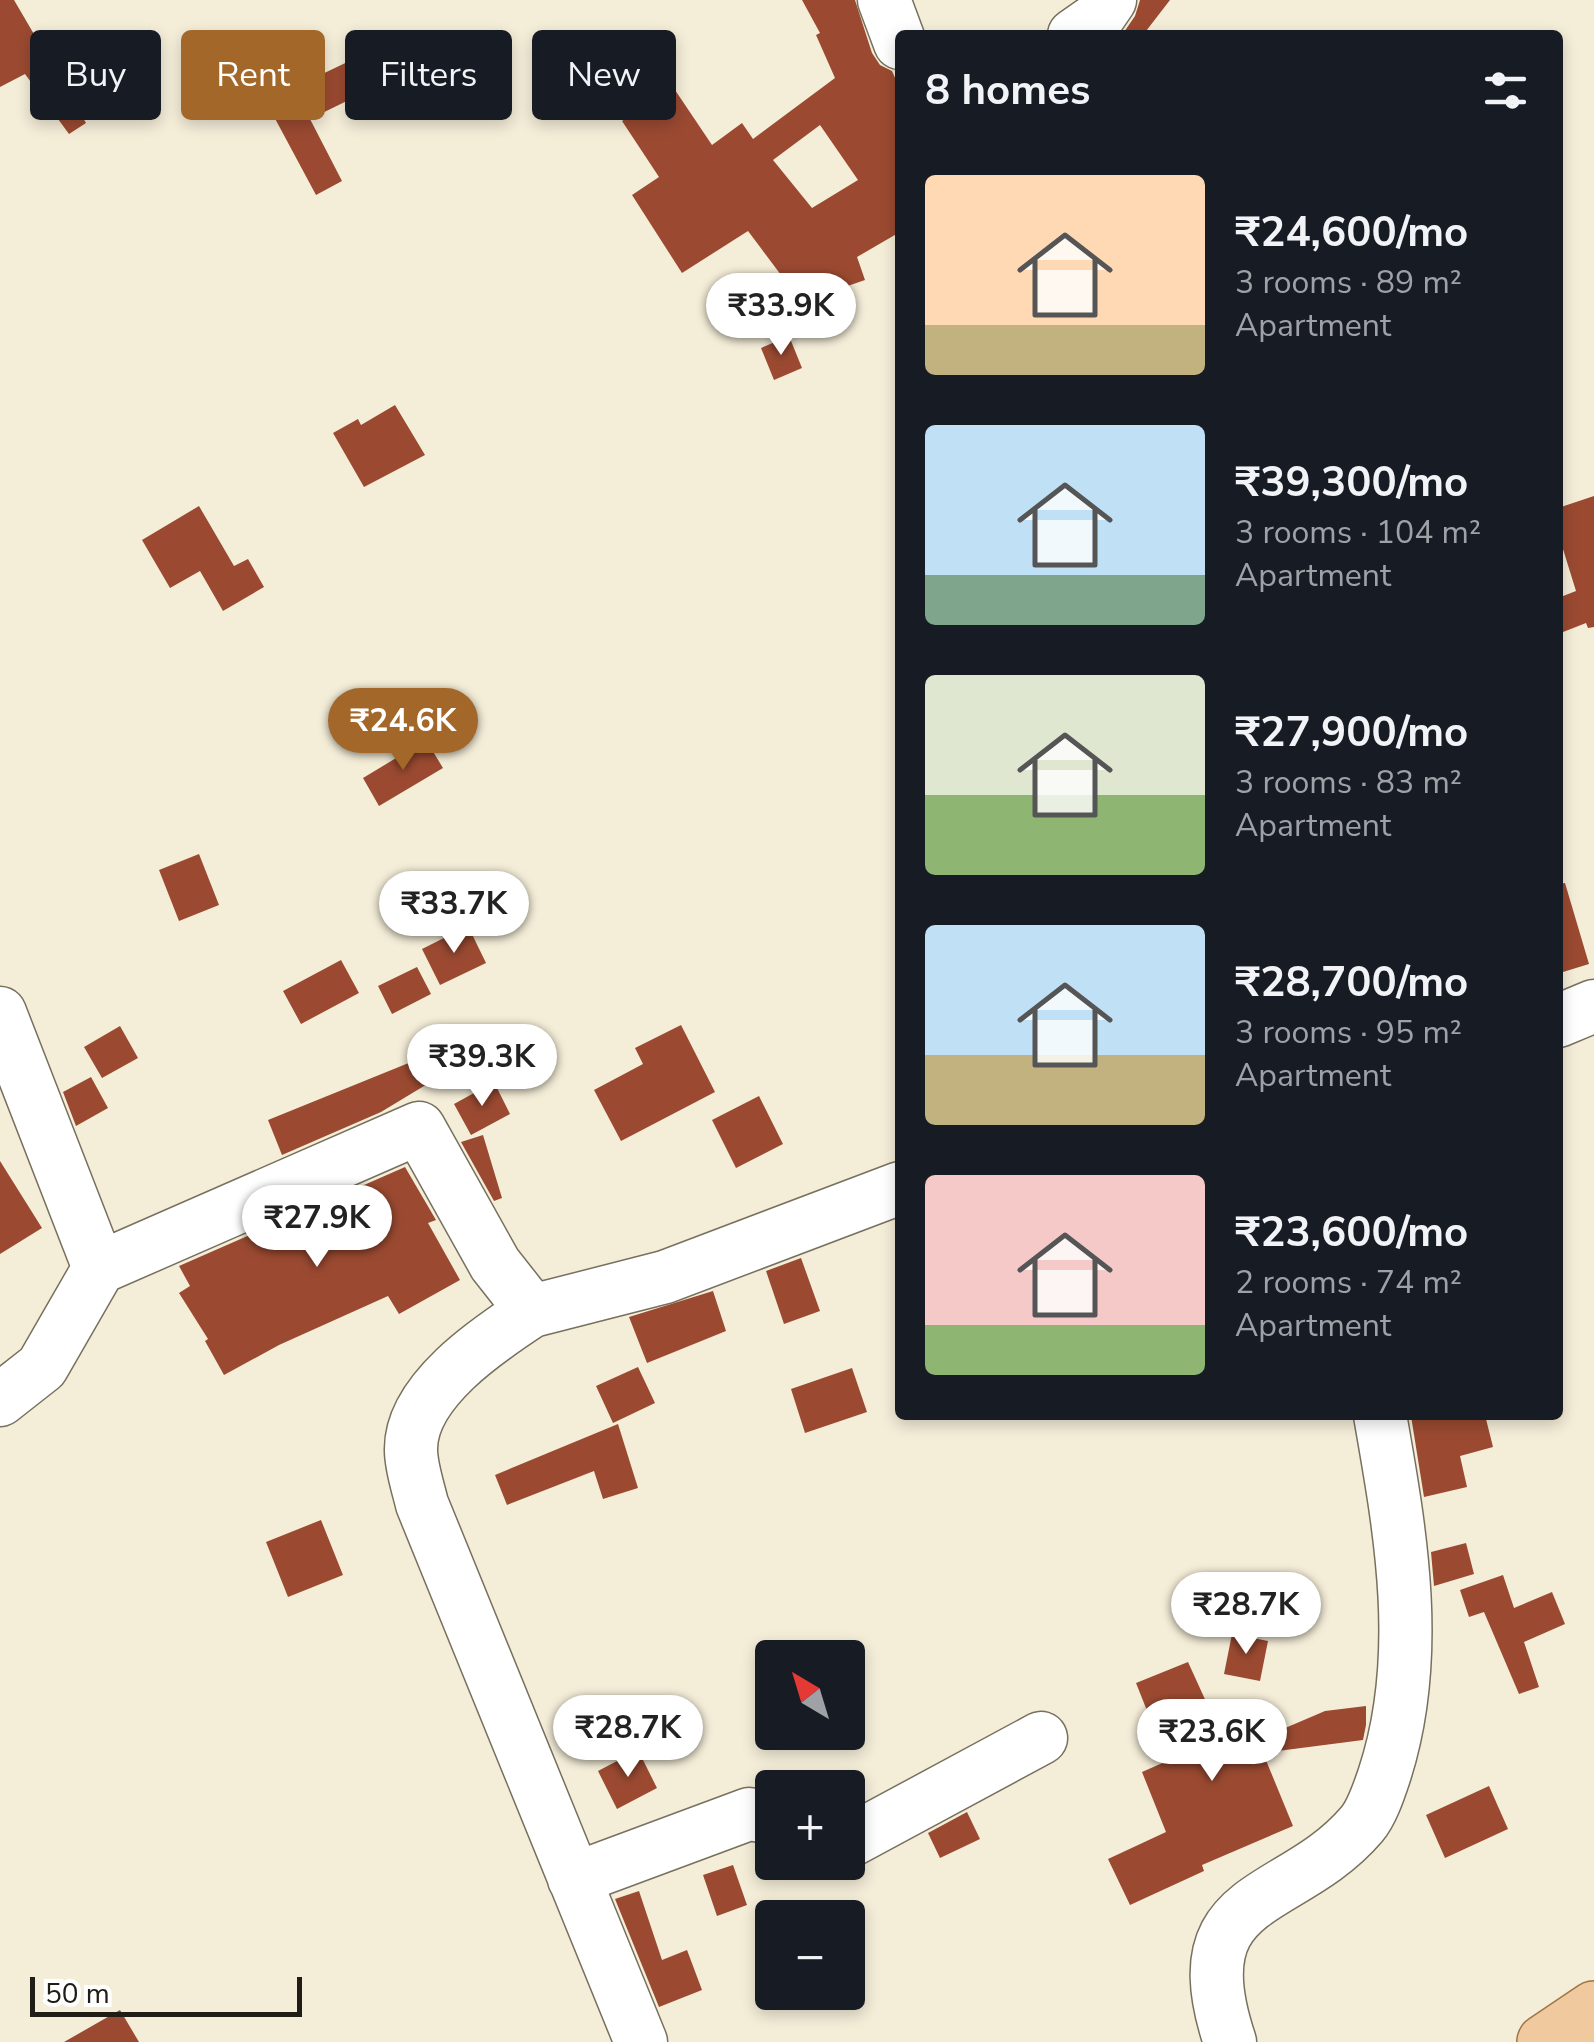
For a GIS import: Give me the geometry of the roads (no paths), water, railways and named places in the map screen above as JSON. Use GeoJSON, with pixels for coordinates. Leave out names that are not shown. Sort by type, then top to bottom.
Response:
{"type":"FeatureCollection","features":[{"type":"Feature","properties":{"kind":"main road"},"geometry":{"type":"LineString","coordinates":[[1544,2042],[1594,2009]]}},
{"type":"Feature","properties":{"kind":"street"},"geometry":{"type":"LineString","coordinates":[[884,0],[895,30]]}},
{"type":"Feature","properties":{"kind":"street"},"geometry":{"type":"LineString","coordinates":[[1081,30],[1097,19],[1110,0]]}},
{"type":"Feature","properties":{"kind":"street"},"geometry":{"type":"LineString","coordinates":[[1563,1019],[1594,1006]]}},
{"type":"Feature","properties":{"kind":"street"},"geometry":{"type":"LineString","coordinates":[[0,1013],[99,1268]]}},
{"type":"Feature","properties":{"kind":"street"},"geometry":{"type":"LineString","coordinates":[[0,1400],[42,1367],[99,1268],[419,1128],[495,1264],[532,1311]]}},
{"type":"Feature","properties":{"kind":"street"},"geometry":{"type":"LineString","coordinates":[[641,2042],[422,1504],[410,1448],[421,1414],[448,1372],[532,1311],[665,1277],[895,1190]]}},
{"type":"Feature","properties":{"kind":"street"},"geometry":{"type":"LineString","coordinates":[[1230,2042],[1217,1999],[1216,1960],[1231,1923],[1281,1883],[1342,1844],[1365,1820],[1385,1774],[1401,1690],[1408,1615],[1398,1515],[1381,1420]]}},
{"type":"Feature","properties":{"kind":"street"},"geometry":{"type":"LineString","coordinates":[[865,1833],[1041,1738]]}},
{"type":"Feature","properties":{"kind":"street"},"geometry":{"type":"LineString","coordinates":[[574,1879],[755,1815]]}}]}
